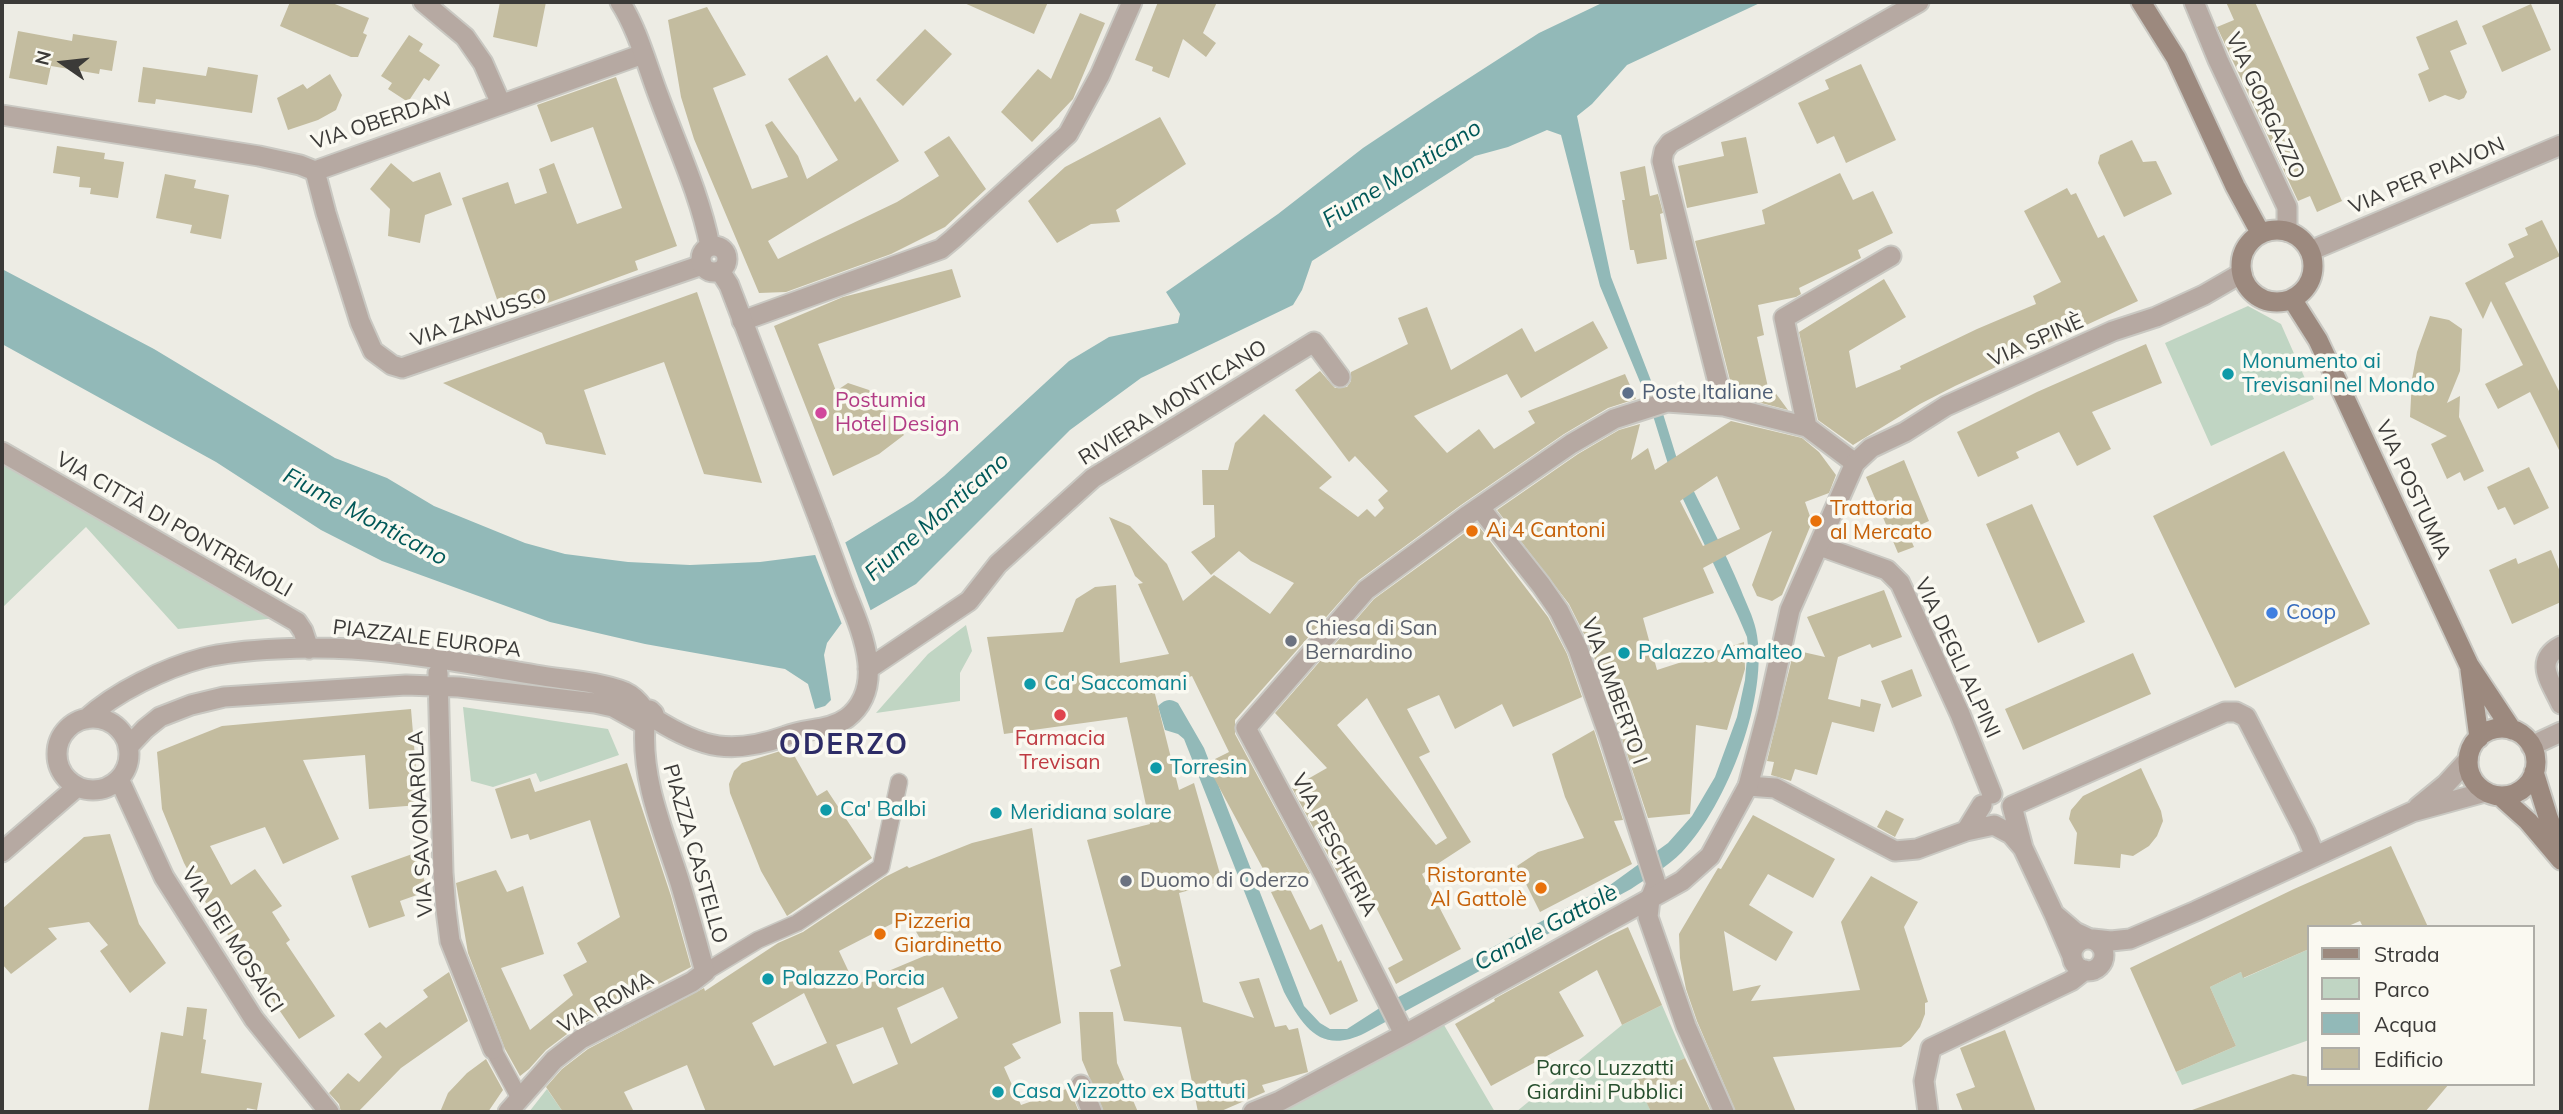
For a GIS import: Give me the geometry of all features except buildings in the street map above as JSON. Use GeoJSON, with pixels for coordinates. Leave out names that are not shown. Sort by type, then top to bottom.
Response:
{"type":"FeatureCollection","features":[{"type":"Feature","properties":{"kind":"main road"},"geometry":{"type":"LineString","coordinates":[[2141,2],[2176,58],[2235,186],[2261,234]]}},
{"type":"Feature","properties":{"kind":"main road"},"geometry":{"type":"LineString","coordinates":[[2287,231],[2304,242],[2310,251],[2313,273],[2302,293],[2292,299],[2271,302],[2252,292],[2242,273],[2242,261],[2245,250],[2261,234],[2287,231]]}},
{"type":"Feature","properties":{"kind":"main road","name":"VIA POSTUMIA"},"geometry":{"type":"LineString","coordinates":[[2292,299],[2318,340],[2469,665],[2512,730],[2524,737],[2531,746]]}},
{"type":"Feature","properties":{"kind":"main road","name":"VIA POSTUMIA"},"geometry":{"type":"LineString","coordinates":[[2469,665],[2479,738]]}},
{"type":"Feature","properties":{"kind":"main road"},"geometry":{"type":"LineString","coordinates":[[2512,730],[2493,730],[2479,738],[2470,752],[2470,774],[2475,783],[2528,821],[2561,860]]}},
{"type":"Feature","properties":{"kind":"main road"},"geometry":{"type":"LineString","coordinates":[[2531,746],[2535,756],[2534,772],[2561,849]]}},
{"type":"Feature","properties":{"kind":"main road"},"geometry":{"type":"LineString","coordinates":[[2492,794],[2517,793],[2525,787],[2534,772]]}},
{"type":"Feature","properties":{"kind":"street"},"geometry":{"type":"LineString","coordinates":[[423,2],[465,37],[483,63],[501,104]]}},
{"type":"Feature","properties":{"kind":"street"},"geometry":{"type":"LineString","coordinates":[[620,2],[642,54]]}},
{"type":"Feature","properties":{"kind":"street"},"geometry":{"type":"LineString","coordinates":[[742,321],[941,248],[953,239],[1068,134],[1100,75],[1132,2]]}},
{"type":"Feature","properties":{"kind":"street"},"geometry":{"type":"LineString","coordinates":[[1724,406],[1662,161],[1664,151],[1671,144],[1919,2]]}},
{"type":"Feature","properties":{"kind":"street","name":"VIA GORGAZZO"},"geometry":{"type":"LineString","coordinates":[[2194,2],[2217,60],[2287,207],[2287,231]]}},
{"type":"Feature","properties":{"kind":"street","name":"VIA OBERDAN"},"geometry":{"type":"LineString","coordinates":[[2,115],[259,156],[315,171],[642,54]]}},
{"type":"Feature","properties":{"kind":"street","name":"PIAZZA CASTELLO"},"geometry":{"type":"LineString","coordinates":[[642,54],[705,224],[710,246],[719,247],[725,252],[727,260],[711,268],[729,285],[863,638],[868,669],[863,700],[847,718],[821,729],[791,734],[764,744],[734,748],[705,744],[646,719],[643,747],[650,792],[681,886],[705,972],[758,940],[797,923],[881,867],[899,782]]}},
{"type":"Feature","properties":{"kind":"street","name":"VIA PER PIAVON"},"geometry":{"type":"LineString","coordinates":[[2310,251],[2561,145]]}},
{"type":"Feature","properties":{"kind":"street","name":"VIA ZANUSSO"},"geometry":{"type":"LineString","coordinates":[[315,171],[359,322],[373,351],[392,365],[402,368],[711,268]]}},
{"type":"Feature","properties":{"kind":"street"},"geometry":{"type":"LineString","coordinates":[[1807,427],[1784,318],[1891,256]]}},
{"type":"Feature","properties":{"kind":"street","name":"VIA SPINÈ"},"geometry":{"type":"LineString","coordinates":[[1855,463],[1871,449],[1905,432],[1946,406],[2113,331],[2156,317],[2204,295],[2242,273]]}},
{"type":"Feature","properties":{"kind":"street","name":"RIVIERA MONTICANO"},"geometry":{"type":"LineString","coordinates":[[868,669],[969,601],[998,564],[1093,478],[1314,342],[1340,377]]}},
{"type":"Feature","properties":{"kind":"street"},"geometry":{"type":"LineString","coordinates":[[1253,1112],[1280,1101],[1401,1027],[1653,892],[1682,881],[1710,856],[1748,786],[1790,610],[1855,463],[1807,427],[1724,406],[1667,402],[1647,407],[1596,428],[1480,508]]}},
{"type":"Feature","properties":{"kind":"street","name":"VIA CITTÀ DI PONTREMOLI"},"geometry":{"type":"LineString","coordinates":[[2,452],[297,622],[309,649]]}},
{"type":"Feature","properties":{"kind":"street","name":"VIA PESCHERIA"},"geometry":{"type":"LineString","coordinates":[[1401,1027],[1246,728],[1366,590],[1468,514],[1480,508]]}},
{"type":"Feature","properties":{"kind":"street","name":"VIA UMBERTO I"},"geometry":{"type":"LineString","coordinates":[[1480,508],[1553,603],[1578,649],[1647,856],[1653,892],[1648,917],[1651,928],[1686,1026],[1724,1112]]}},
{"type":"Feature","properties":{"kind":"street","name":"VIA DEGLI ALPINI"},"geometry":{"type":"LineString","coordinates":[[1820,546],[1886,570],[1900,583],[1960,714],[1987,800],[1985,820],[2011,834],[2023,848]]}},
{"type":"Feature","properties":{"kind":"street"},"geometry":{"type":"LineString","coordinates":[[2561,646],[2546,658],[2545,666],[2561,704]]}},
{"type":"Feature","properties":{"kind":"street","name":"PIAZZALE EUROPA"},"geometry":{"type":"LineString","coordinates":[[77,787],[61,771],[57,749],[66,729],[75,722],[86,719],[105,702],[172,668],[236,653],[352,649],[431,658],[617,690],[637,700],[646,719]]}},
{"type":"Feature","properties":{"kind":"street","name":"VIA SAVONAROLA"},"geometry":{"type":"LineString","coordinates":[[431,658],[427,685],[449,930],[458,962],[513,1105]]}},
{"type":"Feature","properties":{"kind":"street"},"geometry":{"type":"LineString","coordinates":[[128,747],[160,717],[191,705],[224,697],[427,685],[534,694],[594,703],[646,719]]}},
{"type":"Feature","properties":{"kind":"street"},"geometry":{"type":"LineString","coordinates":[[2012,806],[2225,712],[2236,712],[2246,716],[2315,856]]}},
{"type":"Feature","properties":{"kind":"street"},"geometry":{"type":"LineString","coordinates":[[2,852],[77,787],[99,790],[119,779],[126,770],[128,747],[125,737],[108,721],[86,719]]}},
{"type":"Feature","properties":{"kind":"street"},"geometry":{"type":"LineString","coordinates":[[2531,746],[2561,732]]}},
{"type":"Feature","properties":{"kind":"street"},"geometry":{"type":"LineString","coordinates":[[2412,812],[2446,784],[2469,760]]}},
{"type":"Feature","properties":{"kind":"street","name":"VIA DEI MOSAICI"},"geometry":{"type":"LineString","coordinates":[[119,779],[164,877],[254,1019],[325,1109]]}},
{"type":"Feature","properties":{"kind":"street"},"geometry":{"type":"LineString","coordinates":[[1748,786],[1775,788],[1895,851],[1917,849],[1966,831],[2008,820],[2012,806]]}},
{"type":"Feature","properties":{"kind":"street"},"geometry":{"type":"LineString","coordinates":[[1966,831],[1987,800],[2003,794],[2012,806]]}},
{"type":"Feature","properties":{"kind":"street"},"geometry":{"type":"LineString","coordinates":[[2083,962],[2412,812],[2492,794]]}},
{"type":"Feature","properties":{"kind":"street","name":"VIA DEGLI ALPINI"},"geometry":{"type":"LineString","coordinates":[[2012,806],[2023,848],[2054,914],[2083,962]]}},
{"type":"Feature","properties":{"kind":"street","name":"VIA DEGLI ALPINI"},"geometry":{"type":"LineString","coordinates":[[2054,914],[2075,932],[2092,939]]}},
{"type":"Feature","properties":{"kind":"street"},"geometry":{"type":"LineString","coordinates":[[2083,962],[2078,942],[2092,939],[2130,939]]}},
{"type":"Feature","properties":{"kind":"street"},"geometry":{"type":"LineString","coordinates":[[1928,1112],[1924,1081],[1931,1048],[2078,977],[2083,962],[2101,946],[2092,939]]}},
{"type":"Feature","properties":{"kind":"street","name":"VIA ROMA"},"geometry":{"type":"LineString","coordinates":[[513,1105],[554,1060],[582,1039],[692,982],[705,972]]}},
{"type":"Feature","properties":{"kind":"street"},"geometry":{"type":"LineString","coordinates":[[1081,1085],[1092,1112]]}},
{"type":"Feature","properties":{"kind":"green space"},"geometry":{"type":"Polygon","coordinates":[[[2248,306],[2281,324],[2314,399],[2211,446],[2165,343],[2248,306]]]}},
{"type":"Feature","properties":{"kind":"green space"},"geometry":{"type":"Polygon","coordinates":[[[2,452],[276,618],[178,629],[86,527],[2,608],[2,452]]]}},
{"type":"Feature","properties":{"kind":"green space"},"geometry":{"type":"Polygon","coordinates":[[[966,625],[972,651],[960,673],[960,701],[876,713],[928,654],[966,625]]]}},
{"type":"Feature","properties":{"kind":"green space"},"geometry":{"type":"Polygon","coordinates":[[[463,707],[608,729],[619,755],[540,782],[536,773],[493,787],[471,781],[463,707]]]}},
{"type":"Feature","properties":{"kind":"green space"},"geometry":{"type":"Polygon","coordinates":[[[2308,949],[2308,1040],[2182,1085],[2176,1072],[2236,1046],[2210,987],[2241,972],[2244,978],[2308,949]]]}},
{"type":"Feature","properties":{"kind":"green space","name":"Parco Luzzatti Giardini Pubblici"},"geometry":{"type":"Polygon","coordinates":[[[1662,1005],[1685,1058],[1637,1080],[1651,1112],[1516,1112],[1622,1025],[1662,1005]]]}},
{"type":"Feature","properties":{"kind":"green space","name":"Parco Luzzatti Giardini Pubblici"},"geometry":{"type":"Polygon","coordinates":[[[1444,1025],[1495,1112],[1278,1112],[1444,1025]]]}},
{"type":"Feature","properties":{"kind":"green space"},"geometry":{"type":"Polygon","coordinates":[[[547,1089],[563,1112],[529,1112],[547,1089]]]}},
{"type":"Feature","properties":{"kind":"water","name":"Fiume Monticano"},"geometry":{"type":"Polygon","coordinates":[[[1604,2],[1762,2],[1627,65],[1592,104],[1577,116],[1611,277],[1660,404],[1677,459],[1668,464],[1650,406],[1600,286],[1561,135],[1547,130],[1508,147],[1475,156],[1312,261],[1302,290],[1293,305],[1141,378],[1070,430],[916,584],[841,624],[827,643],[824,655],[831,700],[825,706],[815,709],[808,684],[785,669],[645,644],[550,622],[382,561],[321,530],[216,462],[2,344],[2,269],[154,349],[335,458],[387,478],[434,506],[525,543],[565,554],[628,562],[690,565],[760,562],[815,555],[846,542],[913,501],[1069,361],[1109,337],[1178,323],[1180,314],[1166,292],[1278,214],[1363,148],[1539,33],[1604,2]]]}},
{"type":"Feature","properties":{"kind":"water","name":"Canale Gattolè"},"geometry":{"type":"Polygon","coordinates":[[[1686,475],[1751,615],[1759,656],[1757,686],[1741,748],[1715,807],[1699,832],[1682,852],[1631,889],[1365,1033],[1336,1041],[1315,1034],[1298,1016],[1284,992],[1184,739],[1165,730],[1158,706],[1168,700],[1178,703],[1204,748],[1304,1006],[1320,1023],[1330,1029],[1347,1029],[1389,1002],[1610,885],[1668,843],[1692,816],[1715,777],[1737,717],[1745,680],[1748,646],[1738,616],[1675,482],[1686,475]]]}},
{"type":"Feature","properties":{"kind":"pier"},"geometry":{"type":"Polygon","coordinates":[[[844,539],[872,614],[843,627],[814,552],[844,539]]]}},
{"type":"Feature","properties":{"kind":"place","name":"Monumento ai Trevisani nel Mondo"},"geometry":{"type":"Point","coordinates":[2228,374]}},
{"type":"Feature","properties":{"kind":"place","name":"Poste Italiane"},"geometry":{"type":"Point","coordinates":[1628,393]}},
{"type":"Feature","properties":{"kind":"place","name":"Postumia Hotel Design"},"geometry":{"type":"Point","coordinates":[821,413]}},
{"type":"Feature","properties":{"kind":"place","name":"Trattoria al Mercato"},"geometry":{"type":"Point","coordinates":[1816,521]}},
{"type":"Feature","properties":{"kind":"place","name":"Ai 4 Cantoni"},"geometry":{"type":"Point","coordinates":[1472,531]}},
{"type":"Feature","properties":{"kind":"place","name":"Coop"},"geometry":{"type":"Point","coordinates":[2272,613]}},
{"type":"Feature","properties":{"kind":"place","name":"Chiesa di San Bernardino"},"geometry":{"type":"Point","coordinates":[1291,641]}},
{"type":"Feature","properties":{"kind":"place","name":"Palazzo Amalteo"},"geometry":{"type":"Point","coordinates":[1624,653]}},
{"type":"Feature","properties":{"kind":"place","name":"Ca' Saccomani"},"geometry":{"type":"Point","coordinates":[1030,684]}},
{"type":"Feature","properties":{"kind":"place","name":"Farmacia Trevisan"},"geometry":{"type":"Point","coordinates":[1060,715]}},
{"type":"Feature","properties":{"kind":"place","name":"Torresin"},"geometry":{"type":"Point","coordinates":[1156,768]}},
{"type":"Feature","properties":{"kind":"place","name":"Ca' Balbi"},"geometry":{"type":"Point","coordinates":[826,810]}},
{"type":"Feature","properties":{"kind":"place","name":"Meridiana solare"},"geometry":{"type":"Point","coordinates":[996,813]}},
{"type":"Feature","properties":{"kind":"place","name":"Duomo di Oderzo"},"geometry":{"type":"Point","coordinates":[1126,881]}},
{"type":"Feature","properties":{"kind":"place","name":"Ristorante Al Gattolè"},"geometry":{"type":"Point","coordinates":[1541,888]}},
{"type":"Feature","properties":{"kind":"place","name":"Pizzeria Giardinetto"},"geometry":{"type":"Point","coordinates":[880,934]}},
{"type":"Feature","properties":{"kind":"place","name":"Palazzo Porcia"},"geometry":{"type":"Point","coordinates":[768,979]}},
{"type":"Feature","properties":{"kind":"place","name":"Casa Vizzotto ex Battuti"},"geometry":{"type":"Point","coordinates":[998,1092]}},
{"type":"Feature","properties":{"kind":"district","name":"ODERZO"},"geometry":{"type":"Point","coordinates":[844,746]}}]}
